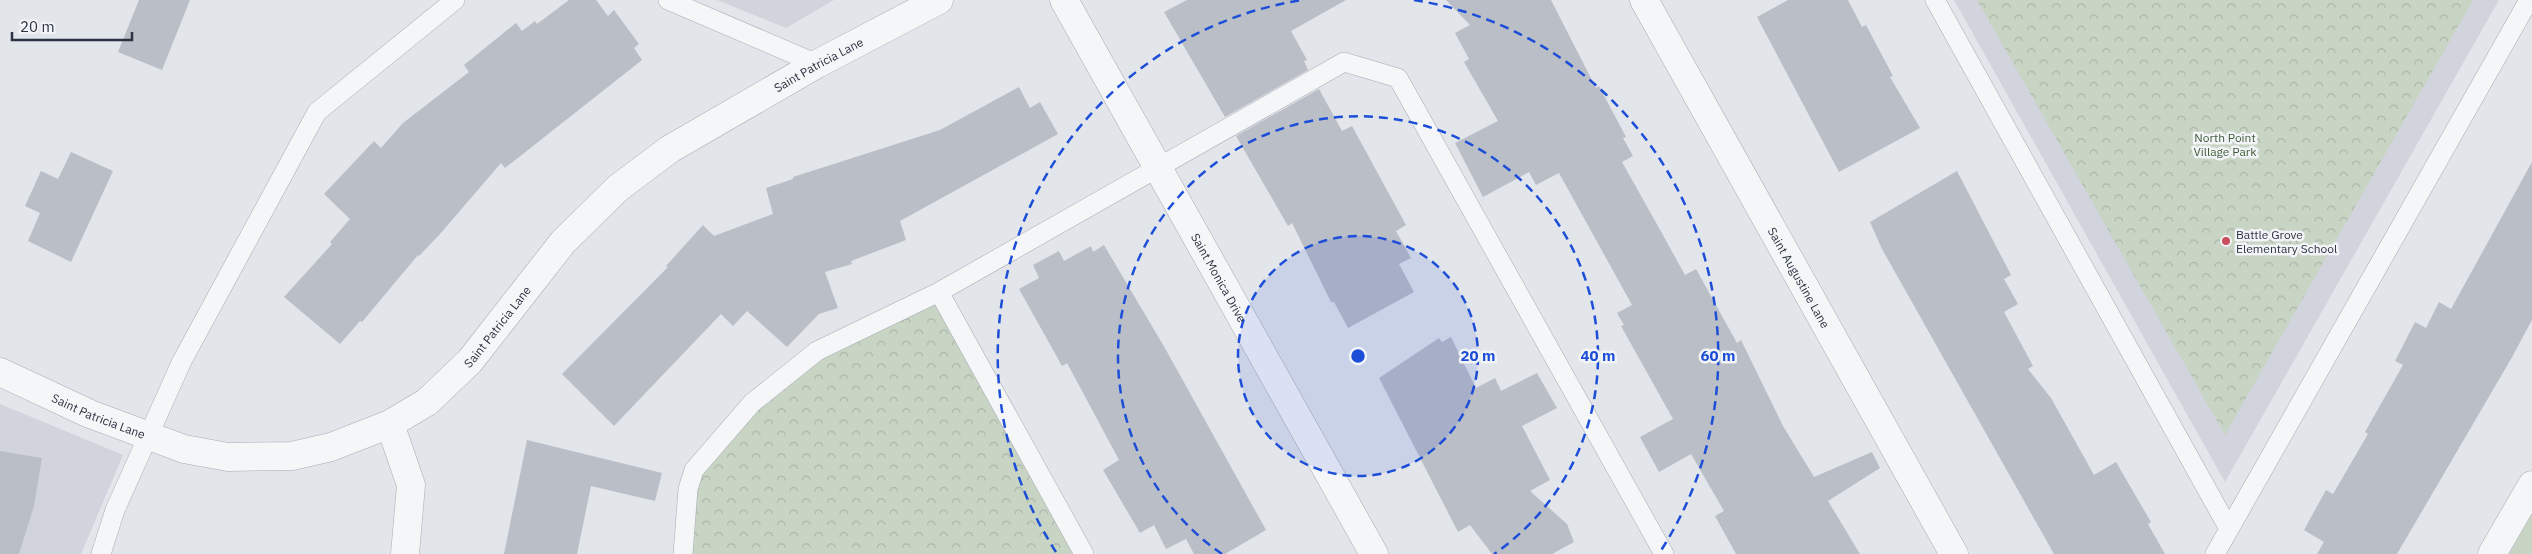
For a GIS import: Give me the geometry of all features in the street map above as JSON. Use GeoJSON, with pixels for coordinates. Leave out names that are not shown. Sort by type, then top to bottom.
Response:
{"type":"FeatureCollection","features":[{"type":"Feature","properties":{"kind":"street","name":"Saint Patricia Lane"},"geometry":{"type":"LineString","coordinates":[[0,372],[90,414],[148,436],[184,449],[228,457],[292,456],[331,447],[390,424],[427,402],[470,361],[563,242],[618,188],[670,149],[817,64],[939,0]]}},
{"type":"Feature","properties":{"kind":"street","name":"Saint Monica Drive"},"geometry":{"type":"LineString","coordinates":[[1064,0],[1374,554]]}},
{"type":"Feature","properties":{"kind":"street","name":"Saint Augustine Lane"},"geometry":{"type":"LineString","coordinates":[[1644,0],[1954,554]]}},
{"type":"Feature","properties":{"kind":"street"},"geometry":{"type":"LineString","coordinates":[[390,424],[411,485],[405,554]]}},
{"type":"Feature","properties":{"kind":"street"},"geometry":{"type":"LineString","coordinates":[[2492,554],[2532,485]]}},
{"type":"Feature","properties":{"kind":"lane"},"geometry":{"type":"LineString","coordinates":[[101,554],[115,510],[182,361],[317,112],[455,0]]}},
{"type":"Feature","properties":{"kind":"lane"},"geometry":{"type":"LineString","coordinates":[[668,0],[817,64]]}},
{"type":"Feature","properties":{"kind":"lane"},"geometry":{"type":"LineString","coordinates":[[1935,0],[2229,529]]}},
{"type":"Feature","properties":{"kind":"lane"},"geometry":{"type":"LineString","coordinates":[[2215,554],[2529,0]]}},
{"type":"Feature","properties":{"kind":"lane"},"geometry":{"type":"LineString","coordinates":[[683,554],[688,489],[694,470],[752,403],[817,351],[939,292],[1344,62],[1398,78],[1664,554]]}},
{"type":"Feature","properties":{"kind":"lane"},"geometry":{"type":"LineString","coordinates":[[939,292],[1084,554]]}},
{"type":"Feature","properties":{"kind":"shaded area"},"geometry":{"type":"Polygon","coordinates":[[[717,0],[834,0],[786,28],[717,0]]]}},
{"type":"Feature","properties":{"kind":"shaded area","name":"North Point Village Park"},"geometry":{"type":"Polygon","coordinates":[[[1954,0],[2499,0],[2225,482],[1954,0]]]}},
{"type":"Feature","properties":{"kind":"shaded area"},"geometry":{"type":"Polygon","coordinates":[[[0,404],[123,455],[81,554],[0,554],[0,404]]]}},
{"type":"Feature","properties":{"kind":"green space","name":"North Point Village Park"},"geometry":{"type":"Polygon","coordinates":[[[1977,0],[2473,0],[2225,435],[1977,0]]]}},
{"type":"Feature","properties":{"kind":"green space"},"geometry":{"type":"Polygon","coordinates":[[[934,299],[1075,554],[688,554],[691,489],[753,406],[818,355],[934,299]]]}},
{"type":"Feature","properties":{"kind":"green space"},"geometry":{"type":"Polygon","coordinates":[[[2532,514],[2532,554],[2509,554],[2532,514]]]}},
{"type":"Feature","properties":{"kind":"building"},"geometry":{"type":"Polygon","coordinates":[[[139,0],[190,0],[162,70],[118,52],[139,0]]]}},
{"type":"Feature","properties":{"kind":"building"},"geometry":{"type":"Polygon","coordinates":[[[569,0],[596,0],[608,16],[614,10],[639,44],[634,48],[642,60],[505,168],[501,163],[440,234],[418,255],[362,322],[360,321],[340,344],[284,297],[332,244],[330,242],[350,219],[324,194],[374,141],[381,148],[403,123],[469,72],[464,65],[516,23],[522,31],[535,21],[537,24],[569,0]]]}},
{"type":"Feature","properties":{"kind":"building"},"geometry":{"type":"Polygon","coordinates":[[[1187,0],[1346,0],[1291,31],[1307,60],[1304,61],[1308,70],[1225,117],[1164,12],[1187,0]]]}},
{"type":"Feature","properties":{"kind":"building"},"geometry":{"type":"Polygon","coordinates":[[[1446,0],[1551,0],[1596,88],[1599,86],[1626,137],[1623,138],[1633,156],[1622,162],[1685,275],[1696,269],[1737,343],[1741,340],[1783,426],[1814,477],[1872,452],[1880,468],[1828,501],[1860,554],[1736,554],[1715,516],[1724,511],[1691,454],[1659,472],[1640,437],[1673,419],[1621,326],[1624,325],[1617,313],[1632,305],[1559,173],[1536,185],[1529,172],[1483,197],[1455,143],[1498,121],[1464,62],[1469,59],[1455,33],[1470,25],[1446,0]]]}},
{"type":"Feature","properties":{"kind":"building"},"geometry":{"type":"Polygon","coordinates":[[[1788,0],[1848,0],[1862,27],[1866,25],[1893,76],[1890,77],[1920,128],[1839,172],[1757,17],[1788,0]]]}},
{"type":"Feature","properties":{"kind":"building"},"geometry":{"type":"Polygon","coordinates":[[[1019,87],[1030,108],[1040,102],[1058,134],[900,221],[906,240],[851,261],[852,264],[825,272],[838,308],[819,314],[787,347],[747,311],[733,326],[721,314],[614,426],[562,374],[668,267],[666,266],[703,225],[714,236],[773,214],[766,188],[793,179],[793,177],[940,130],[1019,87]]]}},
{"type":"Feature","properties":{"kind":"building"},"geometry":{"type":"Polygon","coordinates":[[[1319,89],[1342,131],[1352,126],[1406,225],[1396,231],[1411,258],[1399,264],[1414,292],[1348,328],[1334,302],[1331,302],[1292,223],[1288,226],[1236,136],[1319,89]]]}},
{"type":"Feature","properties":{"kind":"building"},"geometry":{"type":"Polygon","coordinates":[[[71,152],[113,171],[71,262],[28,241],[40,213],[25,206],[41,171],[58,179],[71,152]]]}},
{"type":"Feature","properties":{"kind":"building"},"geometry":{"type":"Polygon","coordinates":[[[2532,162],[2532,320],[2511,359],[2397,554],[2317,554],[2324,542],[2304,530],[2326,490],[2333,494],[2368,434],[2365,432],[2403,365],[2395,361],[2415,322],[2426,328],[2439,302],[2451,309],[2532,162]]]}},
{"type":"Feature","properties":{"kind":"building"},"geometry":{"type":"Polygon","coordinates":[[[1957,171],[2011,275],[2004,279],[2018,304],[2004,312],[2033,366],[2028,369],[2051,398],[2094,475],[2116,462],[2151,522],[2148,524],[2165,554],[2054,554],[1882,249],[1870,222],[1957,171]]]}},
{"type":"Feature","properties":{"kind":"building"},"geometry":{"type":"Polygon","coordinates":[[[1104,245],[1166,350],[1266,530],[1225,554],[1194,554],[1186,539],[1166,549],[1154,525],[1140,533],[1103,470],[1119,460],[1067,363],[1062,366],[1019,289],[1039,278],[1033,265],[1059,251],[1064,261],[1091,246],[1093,252],[1104,245]]]}},
{"type":"Feature","properties":{"kind":"building"},"geometry":{"type":"Polygon","coordinates":[[[1451,337],[1476,388],[1495,378],[1501,391],[1537,373],[1557,408],[1522,426],[1550,480],[1530,491],[1567,524],[1574,542],[1552,554],[1492,554],[1470,525],[1458,532],[1379,378],[1439,338],[1442,342],[1451,337]]]}},
{"type":"Feature","properties":{"kind":"building"},"geometry":{"type":"Polygon","coordinates":[[[527,440],[662,473],[655,501],[591,486],[577,554],[504,554],[527,440]]]}},
{"type":"Feature","properties":{"kind":"building"},"geometry":{"type":"Polygon","coordinates":[[[0,451],[42,458],[34,506],[19,554],[0,554],[0,451]]]}},
{"type":"Feature","properties":{"kind":"place","name":"Battle Grove Elementary School"},"geometry":{"type":"Point","coordinates":[2226,241]}}]}
